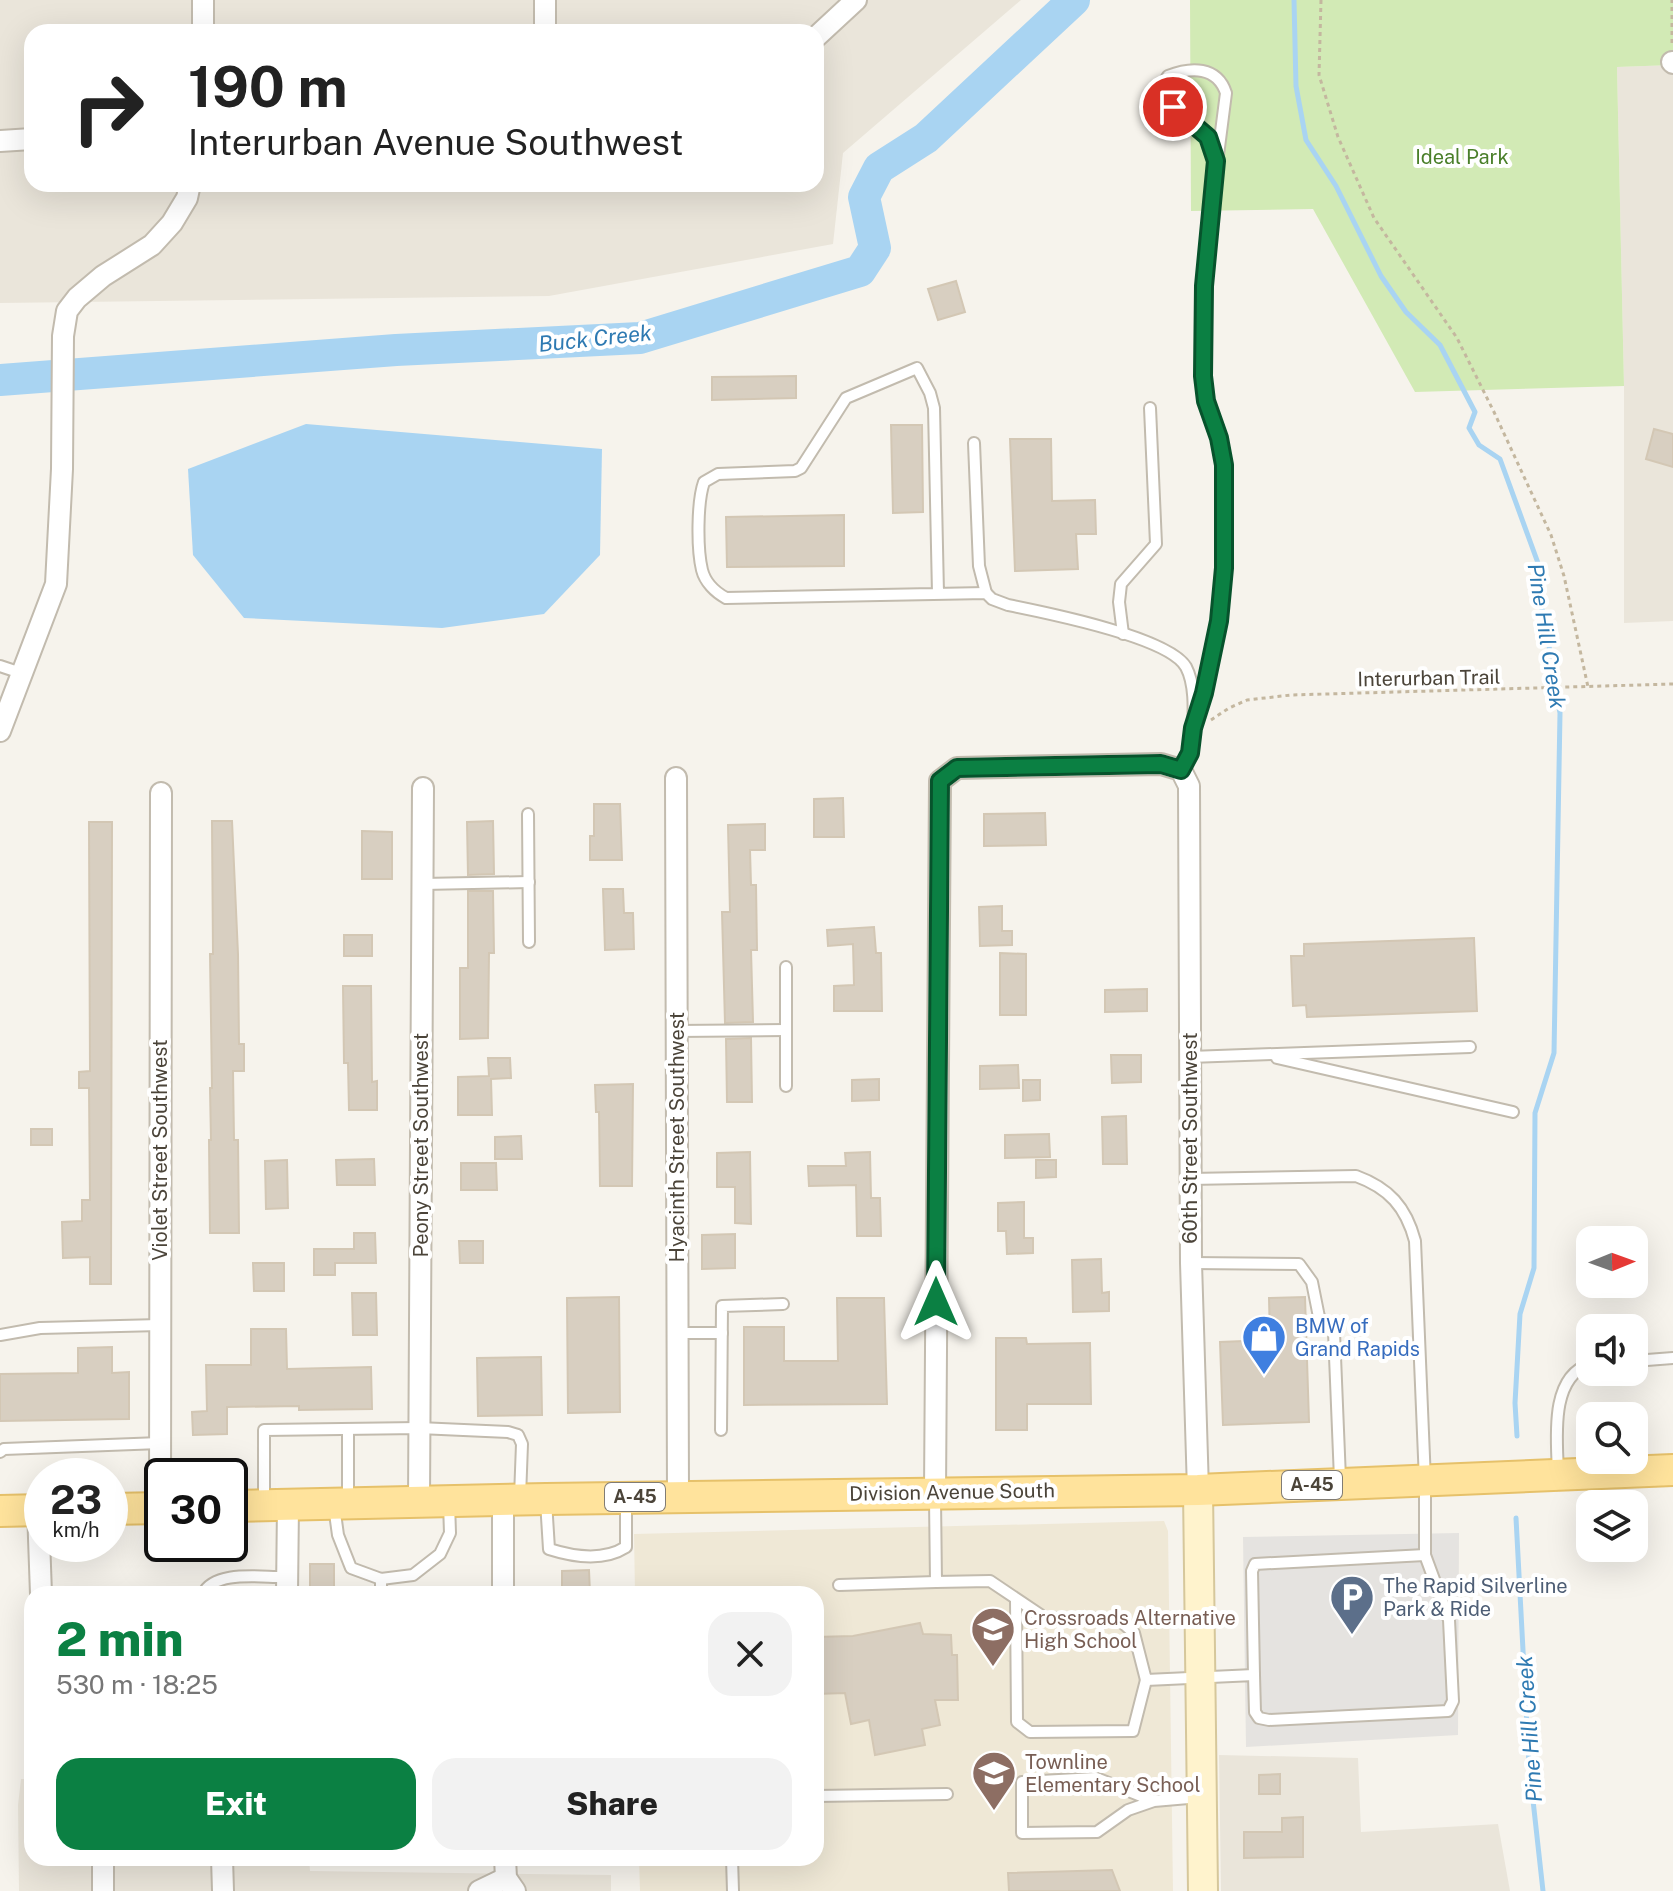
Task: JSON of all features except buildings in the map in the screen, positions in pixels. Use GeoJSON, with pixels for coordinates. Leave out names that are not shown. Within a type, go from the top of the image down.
{"type":"FeatureCollection","features":[{"type":"Feature","properties":{"kind":"main road","name":"Division Avenue South"},"geometry":{"type":"LineString","coordinates":[[248,1506],[1198,1490],[1673,1470]]}},
{"type":"Feature","properties":{"kind":"main road"},"geometry":{"type":"LineString","coordinates":[[1198,1490],[1203,1891]]}},
{"type":"Feature","properties":{"kind":"main road"},"geometry":{"type":"LineString","coordinates":[[0,1511],[24,1510]]}},
{"type":"Feature","properties":{"kind":"street"},"geometry":{"type":"LineString","coordinates":[[203,0],[203,24]]}},
{"type":"Feature","properties":{"kind":"street"},"geometry":{"type":"LineString","coordinates":[[545,0],[545,24]]}},
{"type":"Feature","properties":{"kind":"street"},"geometry":{"type":"LineString","coordinates":[[824,30],[856,0]]}},
{"type":"Feature","properties":{"kind":"street"},"geometry":{"type":"LineString","coordinates":[[0,141],[24,140]]}},
{"type":"Feature","properties":{"kind":"street"},"geometry":{"type":"LineString","coordinates":[[0,731],[56,584],[63,336],[67,311],[103,276],[152,245],[172,223],[188,192]]}},
{"type":"Feature","properties":{"kind":"street"},"geometry":{"type":"LineString","coordinates":[[935,1492],[940,781],[957,768],[1161,764],[1185,778]]}},
{"type":"Feature","properties":{"kind":"street","name":"Hyacinth Street Southwest"},"geometry":{"type":"LineString","coordinates":[[676,778],[678,1497]]}},
{"type":"Feature","properties":{"kind":"street","name":"60th Street Southwest"},"geometry":{"type":"LineString","coordinates":[[1185,778],[1191,1263],[1198,1490]]}},
{"type":"Feature","properties":{"kind":"street","name":"Peony Street Southwest"},"geometry":{"type":"LineString","coordinates":[[423,788],[419,1428],[434,1501]]}},
{"type":"Feature","properties":{"kind":"street","name":"Violet Street Southwest"},"geometry":{"type":"LineString","coordinates":[[160,1458],[161,793]]}},
{"type":"Feature","properties":{"kind":"street"},"geometry":{"type":"LineString","coordinates":[[505,1586],[523,1499]]}},
{"type":"Feature","properties":{"kind":"street"},"geometry":{"type":"LineString","coordinates":[[276,1505],[287,1586]]}},
{"type":"Feature","properties":{"kind":"street"},"geometry":{"type":"LineString","coordinates":[[41,1562],[41,1586]]}},
{"type":"Feature","properties":{"kind":"street"},"geometry":{"type":"LineString","coordinates":[[103,1866],[103,1891]]}},
{"type":"Feature","properties":{"kind":"street"},"geometry":{"type":"LineString","coordinates":[[222,1866],[223,1891]]}},
{"type":"Feature","properties":{"kind":"street"},"geometry":{"type":"LineString","coordinates":[[479,1891],[509,1876]]}},
{"type":"Feature","properties":{"kind":"lane"},"geometry":{"type":"LineString","coordinates":[[1185,778],[1193,728],[1215,649],[1224,568],[1224,465],[1219,438],[1206,401],[1203,376],[1204,286],[1216,161],[1225,111],[1223,85],[1218,77],[1203,70],[1168,76],[1163,90],[1166,101],[1208,137],[1216,161]]}},
{"type":"Feature","properties":{"kind":"lane"},"geometry":{"type":"LineString","coordinates":[[938,593],[934,408],[917,368],[846,398],[801,468],[795,471],[718,474],[704,482],[700,499],[702,571],[712,588],[726,598],[986,593]]}},
{"type":"Feature","properties":{"kind":"lane"},"geometry":{"type":"LineString","coordinates":[[1123,634],[1119,602],[1121,584],[1156,544],[1150,408]]}},
{"type":"Feature","properties":{"kind":"lane"},"geometry":{"type":"LineString","coordinates":[[974,443],[979,566],[986,593],[1008,605],[1123,634],[1180,660],[1189,676],[1193,728]]}},
{"type":"Feature","properties":{"kind":"lane"},"geometry":{"type":"LineString","coordinates":[[0,666],[21,673]]}},
{"type":"Feature","properties":{"kind":"lane"},"geometry":{"type":"LineString","coordinates":[[528,814],[529,942]]}},
{"type":"Feature","properties":{"kind":"lane"},"geometry":{"type":"LineString","coordinates":[[423,884],[529,882]]}},
{"type":"Feature","properties":{"kind":"lane"},"geometry":{"type":"LineString","coordinates":[[786,967],[786,1086]]}},
{"type":"Feature","properties":{"kind":"lane"},"geometry":{"type":"LineString","coordinates":[[676,1031],[786,1030]]}},
{"type":"Feature","properties":{"kind":"lane"},"geometry":{"type":"LineString","coordinates":[[1190,1057],[1470,1047]]}},
{"type":"Feature","properties":{"kind":"lane"},"geometry":{"type":"LineString","coordinates":[[1263,1055],[1513,1112]]}},
{"type":"Feature","properties":{"kind":"lane"},"geometry":{"type":"LineString","coordinates":[[1190,1179],[1356,1176],[1373,1182],[1402,1207],[1415,1241],[1425,1555],[1449,1620],[1453,1701],[1448,1711],[1259,1718],[1255,1712],[1254,1675],[1252,1571],[1255,1564],[1425,1555]]}},
{"type":"Feature","properties":{"kind":"lane"},"geometry":{"type":"LineString","coordinates":[[1191,1263],[1299,1264],[1312,1282],[1319,1317],[1334,1332],[1340,1484]]}},
{"type":"Feature","properties":{"kind":"lane"},"geometry":{"type":"LineString","coordinates":[[721,1430],[722,1306],[783,1304]]}},
{"type":"Feature","properties":{"kind":"lane"},"geometry":{"type":"LineString","coordinates":[[0,1335],[40,1328],[160,1325]]}},
{"type":"Feature","properties":{"kind":"lane"},"geometry":{"type":"LineString","coordinates":[[677,1333],[722,1333]]}},
{"type":"Feature","properties":{"kind":"lane"},"geometry":{"type":"LineString","coordinates":[[1648,1360],[1673,1358]]}},
{"type":"Feature","properties":{"kind":"lane"},"geometry":{"type":"LineString","coordinates":[[1558,1475],[1557,1440],[1564,1390],[1576,1371]]}},
{"type":"Feature","properties":{"kind":"lane"},"geometry":{"type":"LineString","coordinates":[[276,1505],[264,1430],[419,1428],[518,1435],[522,1444],[523,1499],[549,1549],[568,1556],[613,1556],[626,1547],[626,1497]]}},
{"type":"Feature","properties":{"kind":"lane"},"geometry":{"type":"LineString","coordinates":[[348,1430],[338,1535],[351,1568],[381,1579],[413,1575],[440,1554],[450,1533],[434,1501]]}},
{"type":"Feature","properties":{"kind":"lane"},"geometry":{"type":"LineString","coordinates":[[0,1452],[4,1449],[160,1443]]}},
{"type":"Feature","properties":{"kind":"lane"},"geometry":{"type":"LineString","coordinates":[[935,1492],[936,1582]]}},
{"type":"Feature","properties":{"kind":"lane"},"geometry":{"type":"LineString","coordinates":[[209,1586],[220,1579],[287,1586]]}},
{"type":"Feature","properties":{"kind":"lane"},"geometry":{"type":"LineString","coordinates":[[381,1579],[381,1586]]}},
{"type":"Feature","properties":{"kind":"lane"},"geometry":{"type":"LineString","coordinates":[[839,1585],[990,1581],[1045,1618],[1118,1619],[1134,1633],[1146,1680],[1133,1731],[1030,1732],[1017,1722],[1016,1600]]}},
{"type":"Feature","properties":{"kind":"lane"},"geometry":{"type":"LineString","coordinates":[[1146,1680],[1254,1675]]}},
{"type":"Feature","properties":{"kind":"lane"},"geometry":{"type":"LineString","coordinates":[[1154,1801],[1096,1778],[1022,1782],[1022,1833],[1097,1832],[1128,1810],[1154,1801],[1202,1797]]}},
{"type":"Feature","properties":{"kind":"lane"},"geometry":{"type":"LineString","coordinates":[[824,1796],[947,1794]]}},
{"type":"Feature","properties":{"kind":"lane"},"geometry":{"type":"LineString","coordinates":[[732,1866],[733,1891]]}},
{"type":"Feature","properties":{"kind":"path"},"geometry":{"type":"LineString","coordinates":[[1321,0],[1319,75],[1338,137],[1374,218],[1457,338],[1551,535],[1564,576],[1588,687]]}},
{"type":"Feature","properties":{"kind":"path"},"geometry":{"type":"LineString","coordinates":[[1672,0],[1672,63]]}},
{"type":"Feature","properties":{"kind":"path","name":"Interurban Trail"},"geometry":{"type":"LineString","coordinates":[[1193,728],[1247,700],[1291,695],[1673,684]]}},
{"type":"Feature","properties":{"kind":"shaded area"},"geometry":{"type":"Polygon","coordinates":[[[0,0],[1021,0],[843,153],[833,244],[549,296],[0,303],[0,0]]]}},
{"type":"Feature","properties":{"kind":"shaded area"},"geometry":{"type":"Polygon","coordinates":[[[1673,65],[1673,621],[1624,623],[1624,386],[1617,67],[1673,65]]]}},
{"type":"Feature","properties":{"kind":"shaded area","name":"Crossroads Alternative High School"},"geometry":{"type":"Polygon","coordinates":[[[1164,1521],[1168,1531],[1173,1891],[640,1891],[639,1866],[824,1866],[824,1586],[635,1586],[634,1534],[1164,1521]]]}},
{"type":"Feature","properties":{"kind":"shaded area","name":"The Rapid Silverline Park & Ride"},"geometry":{"type":"Polygon","coordinates":[[[1459,1533],[1458,1735],[1246,1747],[1243,1537],[1459,1533]]]}},
{"type":"Feature","properties":{"kind":"shaded area"},"geometry":{"type":"Polygon","coordinates":[[[1219,1755],[1358,1758],[1361,1832],[1498,1824],[1510,1891],[1221,1891],[1219,1755]]]}},
{"type":"Feature","properties":{"kind":"shaded area"},"geometry":{"type":"Polygon","coordinates":[[[21,1779],[24,1779],[24,1866],[310,1866],[310,1871],[611,1875],[611,1891],[19,1891],[18,1805],[21,1779]]]}},
{"type":"Feature","properties":{"kind":"green space","name":"Ideal Park"},"geometry":{"type":"Polygon","coordinates":[[[1190,0],[1673,0],[1673,65],[1617,67],[1624,386],[1415,392],[1313,209],[1191,211],[1190,0]]]}},
{"type":"Feature","properties":{"kind":"water"},"geometry":{"type":"Polygon","coordinates":[[[306,424],[602,449],[600,555],[544,614],[442,628],[244,618],[193,555],[188,469],[306,424]]]}},
{"type":"Feature","properties":{"kind":"waterway","name":"Buck Creek"},"geometry":{"type":"LineString","coordinates":[[0,380],[396,350],[640,338],[860,271],[875,248],[864,197],[879,168],[926,138],[1074,0]]}},
{"type":"Feature","properties":{"kind":"waterway","name":"Pine Hill Creek"},"geometry":{"type":"LineString","coordinates":[[1294,0],[1296,86],[1306,140],[1336,186],[1381,276],[1406,312],[1440,345],[1475,412],[1469,428],[1479,445],[1500,459],[1542,574],[1539,603],[1550,626],[1549,655],[1560,713],[1554,1053],[1535,1113],[1534,1268],[1520,1314],[1515,1403],[1517,1436]]}},
{"type":"Feature","properties":{"kind":"waterway","name":"Pine Hill Creek"},"geometry":{"type":"LineString","coordinates":[[1516,1518],[1529,1764],[1543,1891]]}},
{"type":"Feature","properties":{"kind":"place","name":"BMW of Grand Rapids"},"geometry":{"type":"Point","coordinates":[1264,1376]}},
{"type":"Feature","properties":{"kind":"place","name":"The Rapid Silverline Park & Ride"},"geometry":{"type":"Point","coordinates":[1352,1636]}},
{"type":"Feature","properties":{"kind":"place","name":"Crossroads Alternative High School"},"geometry":{"type":"Point","coordinates":[993,1668]}},
{"type":"Feature","properties":{"kind":"place","name":"Townline Elementary School"},"geometry":{"type":"Point","coordinates":[994,1812]}},
{"type":"Feature","properties":{"kind":"route"},"geometry":{"type":"LineString","coordinates":[[936,1302],[940,781],[957,768],[1161,764],[1181,770],[1190,753],[1193,728],[1215,649],[1224,568],[1224,465],[1219,438],[1206,401],[1203,376],[1204,286],[1216,161],[1208,137],[1173,107]]}}]}
